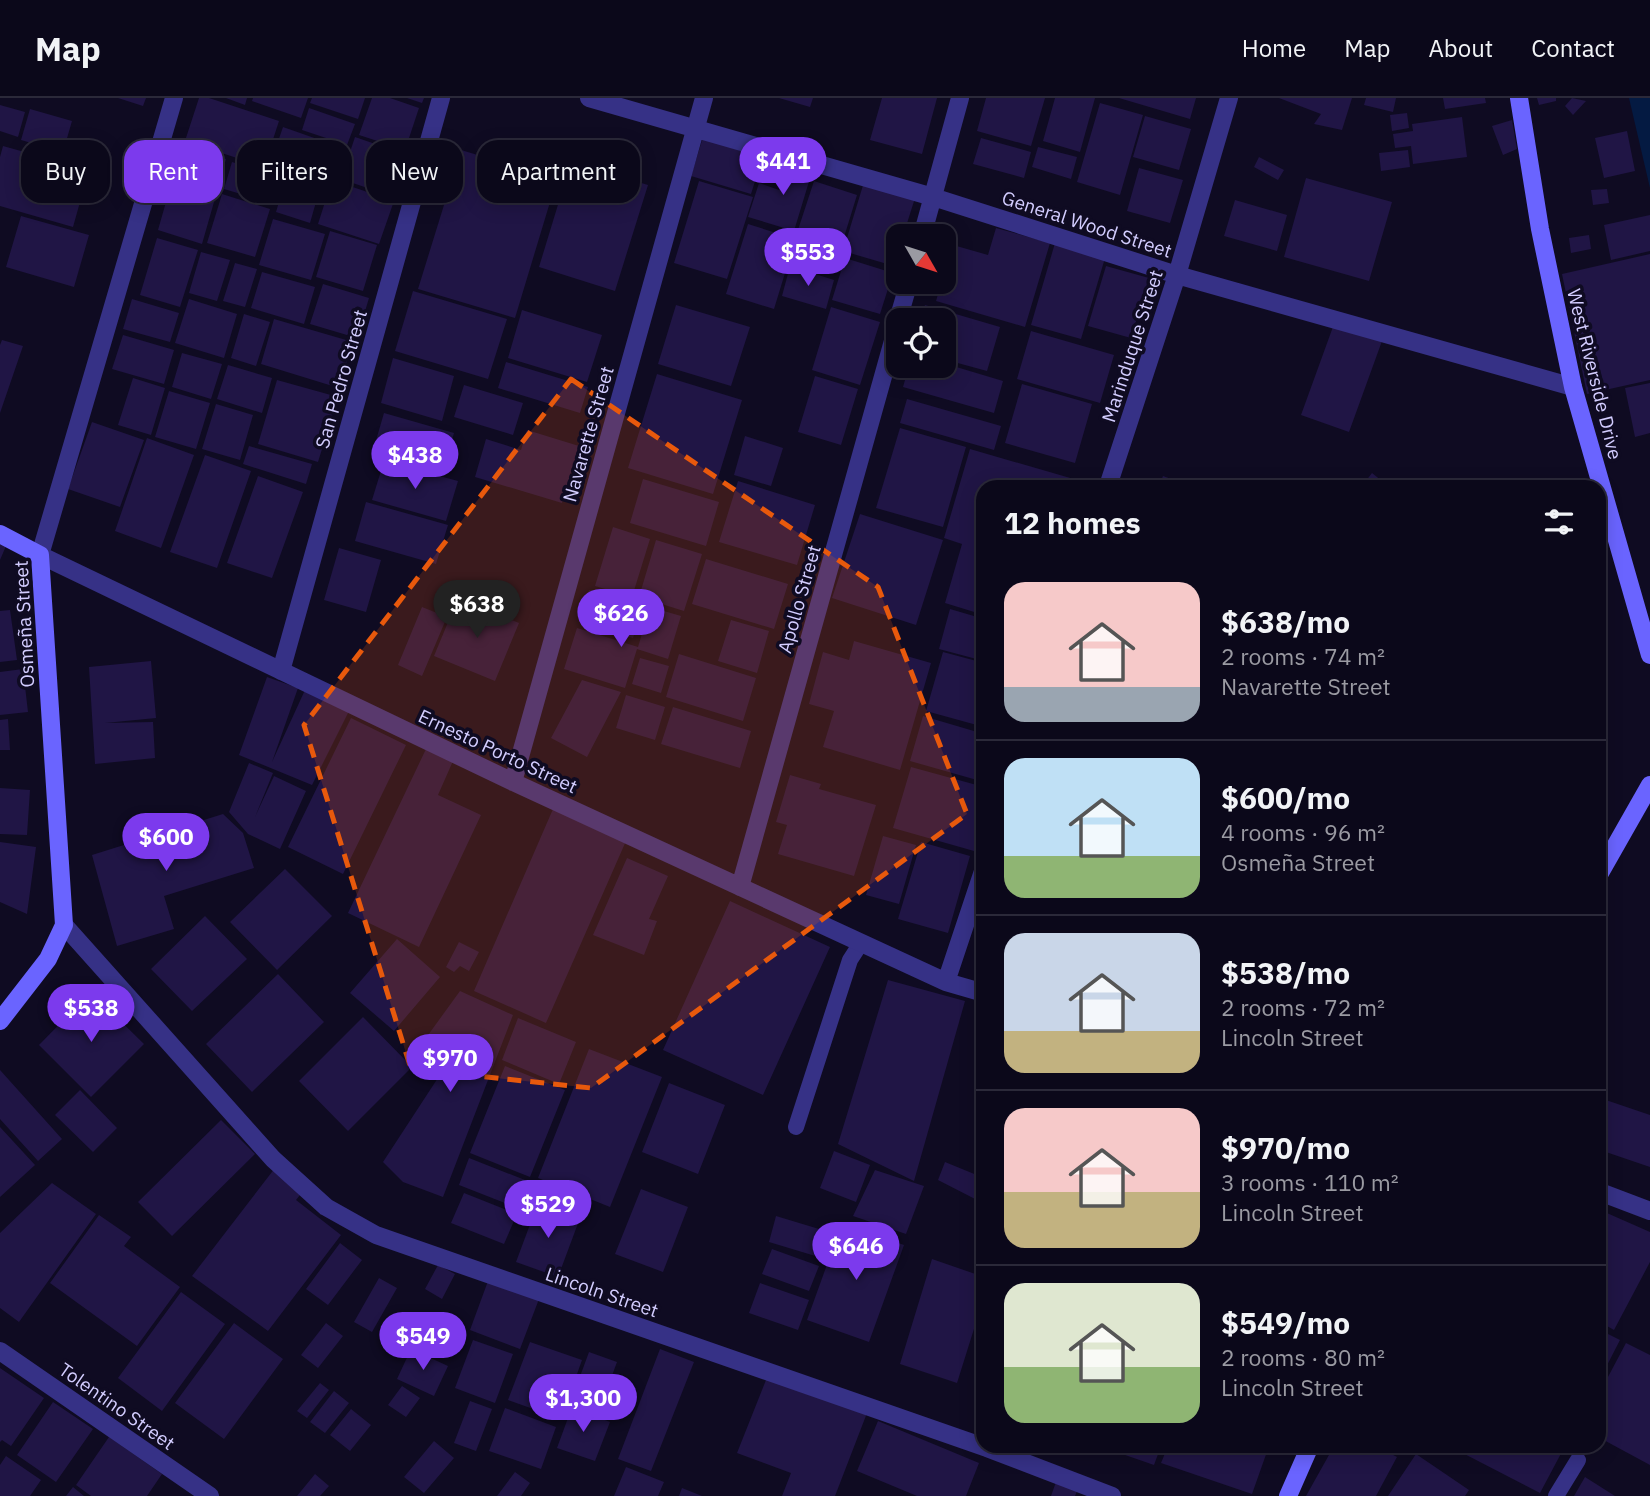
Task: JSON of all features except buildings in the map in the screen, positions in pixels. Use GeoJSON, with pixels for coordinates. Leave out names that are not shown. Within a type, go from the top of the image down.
{"type":"FeatureCollection","features":[{"type":"Feature","properties":{"kind":"street","name":"Osmeña Street"},"geometry":{"type":"LineString","coordinates":[[0,1021],[48,959],[64,925],[40,555],[173,98]]}},
{"type":"Feature","properties":{"kind":"street","name":"San Pedro Street"},"geometry":{"type":"LineString","coordinates":[[281,671],[441,98]]}},
{"type":"Feature","properties":{"kind":"street","name":"General Wood Street"},"geometry":{"type":"LineString","coordinates":[[589,98],[933,197],[1177,275],[1573,387]]}},
{"type":"Feature","properties":{"kind":"street","name":"Navarette Street"},"geometry":{"type":"LineString","coordinates":[[513,782],[704,98]]}},
{"type":"Feature","properties":{"kind":"street"},"geometry":{"type":"LineString","coordinates":[[925,224],[960,98]]}},
{"type":"Feature","properties":{"kind":"street","name":"Marinduque Street"},"geometry":{"type":"LineString","coordinates":[[1110,480],[1177,275],[1229,98]]}},
{"type":"Feature","properties":{"kind":"street","name":"West Riverside Drive"},"geometry":{"type":"LineString","coordinates":[[1519,98],[1540,229],[1573,387],[1600,480]]}},
{"type":"Feature","properties":{"kind":"street","name":"Apollo Street"},"geometry":{"type":"LineString","coordinates":[[740,887],[886,365]]}},
{"type":"Feature","properties":{"kind":"street","name":"West Riverside Drive"},"geometry":{"type":"LineString","coordinates":[[1606,502],[1650,655]]}},
{"type":"Feature","properties":{"kind":"street","name":"Ernesto Porto Street"},"geometry":{"type":"LineString","coordinates":[[0,534],[513,782],[946,982],[976,991]]}},
{"type":"Feature","properties":{"kind":"street"},"geometry":{"type":"LineString","coordinates":[[1606,862],[1650,785]]}},
{"type":"Feature","properties":{"kind":"street"},"geometry":{"type":"LineString","coordinates":[[946,982],[976,892]]}},
{"type":"Feature","properties":{"kind":"street","name":"Lincoln Street"},"geometry":{"type":"LineString","coordinates":[[64,925],[273,1159],[326,1207],[376,1236],[976,1445]]}},
{"type":"Feature","properties":{"kind":"street"},"geometry":{"type":"LineString","coordinates":[[1606,1194],[1650,1211]]}},
{"type":"Feature","properties":{"kind":"street","name":"Tolentino Street"},"geometry":{"type":"LineString","coordinates":[[0,1351],[210,1496]]}},
{"type":"Feature","properties":{"kind":"street","name":"Lincoln Street"},"geometry":{"type":"LineString","coordinates":[[999,1453],[1112,1496]]}},
{"type":"Feature","properties":{"kind":"street"},"geometry":{"type":"LineString","coordinates":[[1288,1496],[1307,1453]]}},
{"type":"Feature","properties":{"kind":"lane"},"geometry":{"type":"LineString","coordinates":[[796,1127],[850,960],[861,943]]}},
{"type":"Feature","properties":{"kind":"lane"},"geometry":{"type":"LineString","coordinates":[[1556,1496],[1578,1460]]}},
{"type":"Feature","properties":{"kind":"highlighted area"},"geometry":{"type":"Polygon","coordinates":[[[571,379],[878,587],[967,814],[591,1088],[411,1069],[304,725],[571,379]]]}},
{"type":"Feature","properties":{"kind":"water"},"geometry":{"type":"Polygon","coordinates":[[[1629,98],[1650,98],[1650,188],[1629,98]]]}}]}
